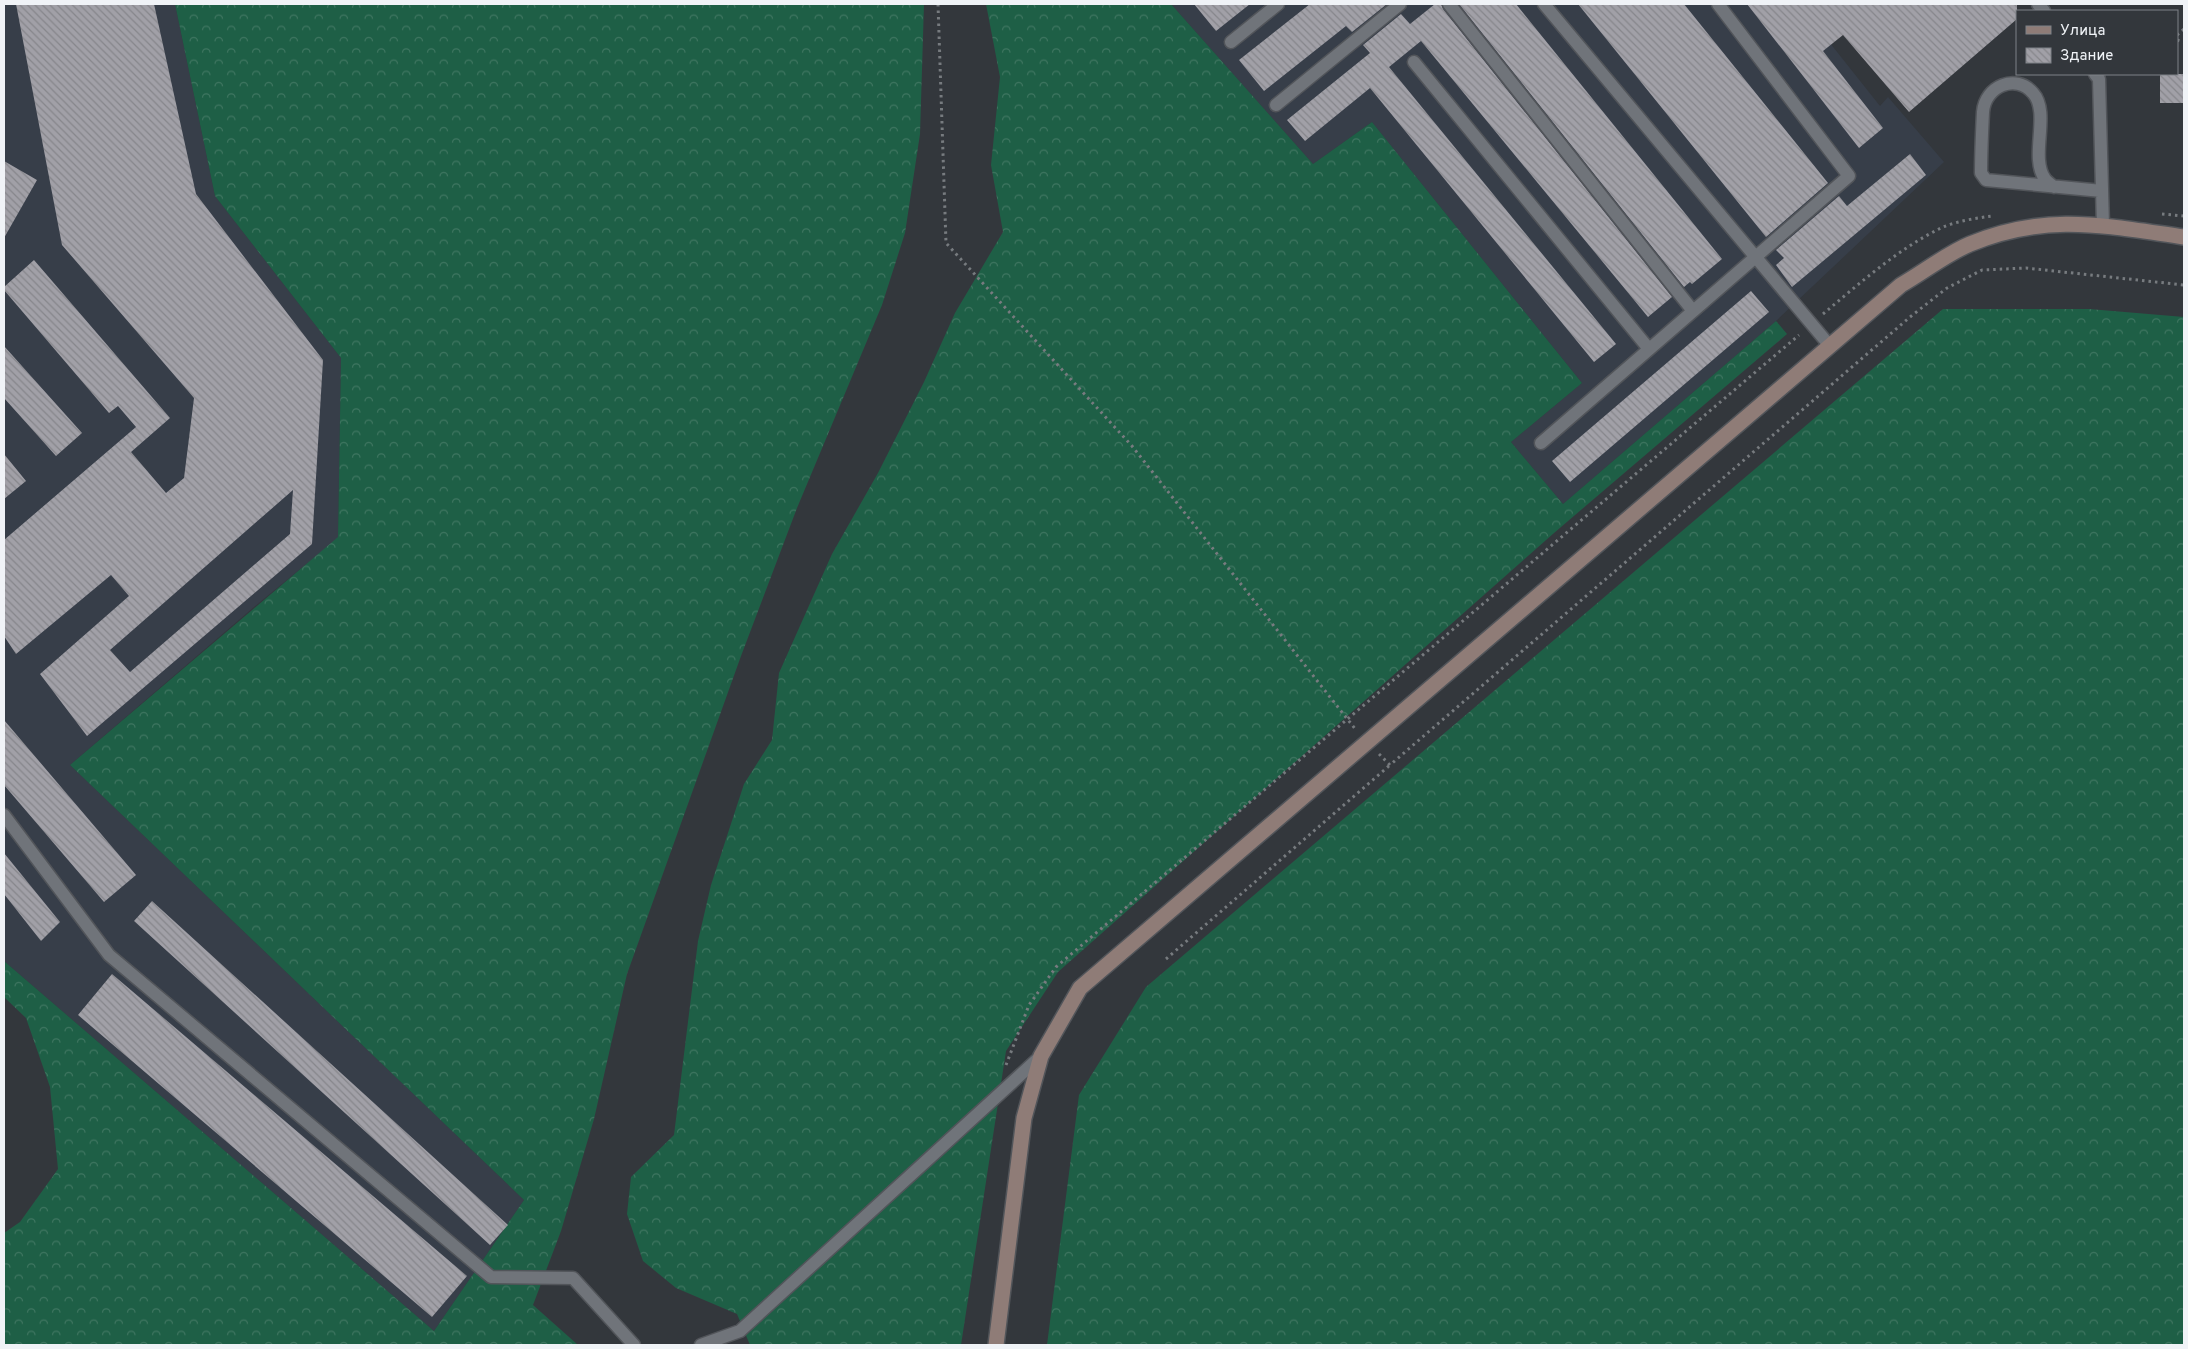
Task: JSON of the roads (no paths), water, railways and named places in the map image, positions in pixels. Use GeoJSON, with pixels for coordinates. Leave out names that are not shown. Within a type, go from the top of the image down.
{"type":"FeatureCollection","features":[{"type":"Feature","properties":{"kind":"main road"},"geometry":{"type":"LineString","coordinates":[[996,1345],[1024,1118],[1042,1056],[1080,988],[1901,285],[1969,245],[2003,233],[2038,224],[2071,223],[2184,237]]}},
{"type":"Feature","properties":{"kind":"lane"},"geometry":{"type":"LineString","coordinates":[[1231,42],[1278,4]]}},
{"type":"Feature","properties":{"kind":"lane"},"geometry":{"type":"LineString","coordinates":[[1276,105],[1400,4]]}},
{"type":"Feature","properties":{"kind":"lane"},"geometry":{"type":"LineString","coordinates":[[1449,4],[1693,311]]}},
{"type":"Feature","properties":{"kind":"lane"},"geometry":{"type":"LineString","coordinates":[[1544,4],[1830,346]]}},
{"type":"Feature","properties":{"kind":"lane"},"geometry":{"type":"LineString","coordinates":[[1541,443],[1849,176],[1718,4]]}},
{"type":"Feature","properties":{"kind":"lane"},"geometry":{"type":"LineString","coordinates":[[1414,62],[1649,350]]}},
{"type":"Feature","properties":{"kind":"lane"},"geometry":{"type":"LineString","coordinates":[[2096,75],[2099,79],[2103,226]]}},
{"type":"Feature","properties":{"kind":"lane"},"geometry":{"type":"LineString","coordinates":[[2054,187],[2045,179],[2040,164],[2039,103],[2034,94],[2024,85],[2012,82],[2000,85],[1988,96],[1983,108],[1981,173],[1986,180],[2054,187],[2102,191]]}},
{"type":"Feature","properties":{"kind":"lane"},"geometry":{"type":"LineString","coordinates":[[4,816],[108,956],[491,1278],[574,1278],[634,1345]]}},
{"type":"Feature","properties":{"kind":"lane"},"geometry":{"type":"LineString","coordinates":[[701,1345],[740,1331],[1042,1056]]}}]}
